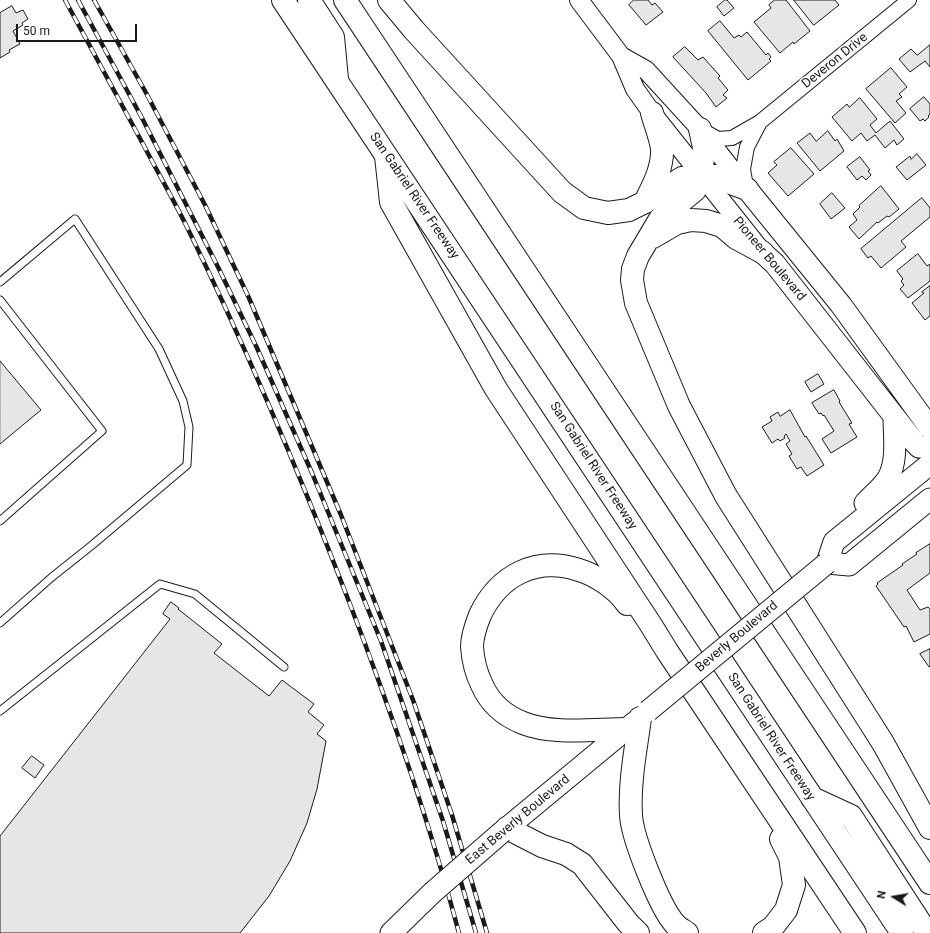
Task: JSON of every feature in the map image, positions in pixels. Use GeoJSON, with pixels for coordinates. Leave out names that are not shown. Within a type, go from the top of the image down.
{"type":"FeatureCollection","features":[{"type":"Feature","properties":{"kind":"highway","name":"San Gabriel River Freeway"},"geometry":{"type":"LineString","coordinates":[[283,0],[386,153],[902,933]]}},
{"type":"Feature","properties":{"kind":"highway"},"geometry":{"type":"LineString","coordinates":[[308,0],[333,37],[338,82]]}},
{"type":"Feature","properties":{"kind":"highway"},"geometry":{"type":"LineString","coordinates":[[323,0],[332,15],[360,23]]}},
{"type":"Feature","properties":{"kind":"highway"},"geometry":{"type":"LineString","coordinates":[[345,0],[930,883]]}},
{"type":"Feature","properties":{"kind":"highway"},"geometry":{"type":"LineString","coordinates":[[389,0],[414,30],[562,192],[584,208],[608,213],[629,210],[645,202],[682,178],[720,176],[733,184],[747,189]]}},
{"type":"Feature","properties":{"kind":"highway"},"geometry":{"type":"LineString","coordinates":[[645,202],[656,180],[662,149],[652,113]]}},
{"type":"Feature","properties":{"kind":"highway"},"geometry":{"type":"LineString","coordinates":[[700,130],[704,148],[701,176],[695,190],[660,219],[645,242],[633,269],[632,280],[636,303],[679,406],[726,496],[883,743],[930,828]]}},
{"type":"Feature","properties":{"kind":"highway"},"geometry":{"type":"LineString","coordinates":[[386,153],[391,202],[496,389],[651,625],[666,651],[855,933]]}},
{"type":"Feature","properties":{"kind":"highway"},"geometry":{"type":"LineString","coordinates":[[645,242],[677,223],[691,220],[722,226],[736,238],[762,252]]}},
{"type":"Feature","properties":{"kind":"highway"},"geometry":{"type":"LineString","coordinates":[[666,651],[645,630],[624,600],[608,585],[588,572],[567,566],[541,565],[514,575],[497,589],[484,606],[476,624],[472,646],[476,673],[487,696],[505,714],[523,724],[543,729],[564,730],[639,719],[630,797],[631,817],[637,841],[657,896],[675,924],[687,933]]}},
{"type":"Feature","properties":{"kind":"highway"},"geometry":{"type":"LineString","coordinates":[[743,765],[790,857],[794,885],[786,910],[773,927],[764,933]]}},
{"type":"Feature","properties":{"kind":"highway"},"geometry":{"type":"LineString","coordinates":[[861,780],[858,809],[930,917]]}},
{"type":"Feature","properties":{"kind":"highway"},"geometry":{"type":"LineString","coordinates":[[812,798],[851,816],[927,933]]}},
{"type":"Feature","properties":{"kind":"highway"},"geometry":{"type":"LineString","coordinates":[[504,830],[542,846],[566,854],[582,864],[628,923],[638,933]]}},
{"type":"Feature","properties":{"kind":"main road","name":"Pioneer Boulevard"},"geometry":{"type":"LineString","coordinates":[[747,189],[841,305],[930,428]]}},
{"type":"Feature","properties":{"kind":"main road","name":"Pioneer Boulevard"},"geometry":{"type":"LineString","coordinates":[[762,252],[776,264],[894,417],[919,447],[930,448]]}},
{"type":"Feature","properties":{"kind":"main road"},"geometry":{"type":"LineString","coordinates":[[849,529],[864,504],[888,479],[892,469],[894,456],[894,417]]}},
{"type":"Feature","properties":{"kind":"main road"},"geometry":{"type":"LineString","coordinates":[[930,464],[834,542],[827,563],[849,565],[930,499]]}},
{"type":"Feature","properties":{"kind":"main road","name":"Beverly Boulevard"},"geometry":{"type":"LineString","coordinates":[[639,719],[827,563]]}},
{"type":"Feature","properties":{"kind":"main road","name":"East Beverly Boulevard"},"geometry":{"type":"LineString","coordinates":[[391,933],[432,893],[504,830],[639,719]]}},
{"type":"Feature","properties":{"kind":"street","name":"Pioneer Boulevard"},"geometry":{"type":"LineString","coordinates":[[579,0],[621,56],[635,88],[652,113],[762,252]]}},
{"type":"Feature","properties":{"kind":"street","name":"Deveron Drive"},"geometry":{"type":"LineString","coordinates":[[700,130],[718,139],[732,138],[760,122],[909,0]]}},
{"type":"Feature","properties":{"kind":"street","name":"Pioneer Boulevard"},"geometry":{"type":"LineString","coordinates":[[621,56],[646,70],[700,130],[747,189]]}},
{"type":"Feature","properties":{"kind":"street","name":"Deveron Drive"},"geometry":{"type":"LineString","coordinates":[[747,189],[743,169],[747,147],[760,122]]}},
{"type":"Feature","properties":{"kind":"lane"},"geometry":{"type":"LineString","coordinates":[[0,282],[75,219],[159,349],[183,401],[189,427],[188,465],[52,577],[0,623]]}},
{"type":"Feature","properties":{"kind":"lane"},"geometry":{"type":"LineString","coordinates":[[0,300],[102,431],[0,521]]}},
{"type":"Feature","properties":{"kind":"lane"},"geometry":{"type":"LineString","coordinates":[[0,711],[160,584],[195,594],[284,667]]}},
{"type":"Feature","properties":{"kind":"building"},"geometry":{"type":"Polygon","coordinates":[[[634,0],[648,0],[652,5],[655,3],[663,12],[646,25],[629,5],[634,0]]]}},
{"type":"Feature","properties":{"kind":"building"},"geometry":{"type":"Polygon","coordinates":[[[727,0],[734,8],[724,16],[717,7],[727,0]]]}},
{"type":"Feature","properties":{"kind":"building"},"geometry":{"type":"Polygon","coordinates":[[[775,0],[786,0],[810,31],[780,53],[754,22],[771,8],[769,5],[775,0]]]}},
{"type":"Feature","properties":{"kind":"building"},"geometry":{"type":"Polygon","coordinates":[[[794,0],[835,0],[839,5],[814,25],[794,0]]]}},
{"type":"Feature","properties":{"kind":"building"},"geometry":{"type":"Polygon","coordinates":[[[12,6],[16,13],[23,10],[28,19],[22,23],[23,25],[13,31],[20,44],[9,50],[10,52],[0,58],[0,13],[12,6]]]}},
{"type":"Feature","properties":{"kind":"building"},"geometry":{"type":"Polygon","coordinates":[[[720,21],[734,38],[739,35],[741,37],[747,32],[766,55],[768,53],[771,57],[769,59],[771,61],[748,80],[708,31],[720,21]]]}},
{"type":"Feature","properties":{"kind":"building"},"geometry":{"type":"Polygon","coordinates":[[[930,45],[930,67],[925,61],[910,72],[899,59],[911,49],[917,55],[930,45]]]}},
{"type":"Feature","properties":{"kind":"building"},"geometry":{"type":"Polygon","coordinates":[[[685,47],[698,60],[703,57],[720,76],[718,78],[728,90],[723,95],[727,98],[716,107],[706,93],[673,57],[685,47]]]}},
{"type":"Feature","properties":{"kind":"building"},"geometry":{"type":"Polygon","coordinates":[[[891,68],[907,87],[899,94],[902,97],[896,101],[906,113],[895,123],[866,89],[891,68]]]}},
{"type":"Feature","properties":{"kind":"building"},"geometry":{"type":"Polygon","coordinates":[[[924,97],[930,104],[930,114],[925,121],[923,119],[920,121],[910,109],[924,97]]]}},
{"type":"Feature","properties":{"kind":"building"},"geometry":{"type":"Polygon","coordinates":[[[860,98],[877,119],[870,125],[876,133],[890,121],[904,139],[897,145],[894,140],[885,148],[875,135],[867,141],[861,133],[852,141],[832,117],[847,104],[849,107],[860,98]]]}},
{"type":"Feature","properties":{"kind":"building"},"geometry":{"type":"Polygon","coordinates":[[[828,131],[835,141],[837,139],[844,151],[820,171],[797,143],[810,133],[816,141],[828,131]]]}},
{"type":"Feature","properties":{"kind":"building"},"geometry":{"type":"Polygon","coordinates":[[[791,148],[814,174],[788,196],[768,173],[777,165],[774,162],[791,148]]]}},
{"type":"Feature","properties":{"kind":"building"},"geometry":{"type":"Polygon","coordinates":[[[917,154],[926,165],[907,180],[896,167],[910,156],[911,159],[917,154]]]}},
{"type":"Feature","properties":{"kind":"building"},"geometry":{"type":"Polygon","coordinates":[[[860,157],[870,170],[868,171],[871,175],[866,180],[862,176],[857,180],[847,167],[860,157]]]}},
{"type":"Feature","properties":{"kind":"building"},"geometry":{"type":"Polygon","coordinates":[[[881,186],[899,209],[889,217],[887,216],[878,223],[877,222],[859,239],[849,227],[857,220],[853,214],[860,207],[859,206],[881,186]]]}},
{"type":"Feature","properties":{"kind":"building"},"geometry":{"type":"Polygon","coordinates":[[[832,193],[845,208],[831,219],[820,204],[832,193]]]}},
{"type":"Feature","properties":{"kind":"building"},"geometry":{"type":"Polygon","coordinates":[[[922,198],[930,208],[930,217],[901,241],[906,247],[881,268],[871,256],[868,258],[861,249],[922,198]]]}},
{"type":"Feature","properties":{"kind":"building"},"geometry":{"type":"Polygon","coordinates":[[[918,254],[927,266],[930,264],[930,281],[908,298],[900,289],[904,285],[901,281],[903,279],[897,271],[918,254]]]}},
{"type":"Feature","properties":{"kind":"building"},"geometry":{"type":"Polygon","coordinates":[[[930,286],[930,316],[925,320],[912,303],[930,286]]]}},
{"type":"Feature","properties":{"kind":"building"},"geometry":{"type":"Polygon","coordinates":[[[0,361],[41,410],[0,444],[0,361]]]}},
{"type":"Feature","properties":{"kind":"building"},"geometry":{"type":"Polygon","coordinates":[[[818,374],[824,384],[811,392],[805,382],[818,374]]]}},
{"type":"Feature","properties":{"kind":"building"},"geometry":{"type":"Polygon","coordinates":[[[834,390],[840,401],[839,402],[852,423],[849,424],[857,437],[831,453],[822,439],[834,431],[824,415],[823,416],[821,413],[819,414],[812,403],[834,390]]]}},
{"type":"Feature","properties":{"kind":"building"},"geometry":{"type":"Polygon","coordinates":[[[790,410],[805,437],[806,436],[824,465],[807,476],[801,467],[797,469],[789,456],[792,454],[786,444],[790,441],[786,434],[784,436],[785,438],[780,441],[778,439],[772,443],[762,427],[772,421],[770,417],[778,412],[780,416],[790,410]]]}},
{"type":"Feature","properties":{"kind":"building"},"geometry":{"type":"Polygon","coordinates":[[[930,544],[930,573],[907,590],[920,610],[928,607],[930,609],[930,634],[914,642],[906,626],[904,627],[876,586],[878,584],[877,583],[930,544]]]}},
{"type":"Feature","properties":{"kind":"building"},"geometry":{"type":"Polygon","coordinates":[[[171,602],[222,644],[214,653],[269,696],[282,680],[314,704],[308,712],[324,725],[317,734],[326,741],[317,789],[307,823],[290,861],[269,896],[240,933],[0,933],[0,836],[170,619],[163,614],[171,602]]]}},
{"type":"Feature","properties":{"kind":"building"},"geometry":{"type":"Polygon","coordinates":[[[930,649],[930,666],[929,667],[920,654],[930,649]]]}},
{"type":"Feature","properties":{"kind":"building"},"geometry":{"type":"Polygon","coordinates":[[[32,756],[44,765],[35,778],[22,768],[32,756]]]}},
{"type":"Feature","properties":{"kind":"railway"},"geometry":{"type":"LineString","coordinates":[[65,0],[186,225],[251,363],[291,457],[348,599],[394,723],[422,806],[459,933]]}},
{"type":"Feature","properties":{"kind":"railway"},"geometry":{"type":"LineString","coordinates":[[78,0],[142,118],[218,267],[257,348],[312,473],[381,641],[443,821],[476,933]]}},
{"type":"Feature","properties":{"kind":"railway"},"geometry":{"type":"LineString","coordinates":[[94,0],[145,91],[205,205],[249,298],[341,515],[413,700],[452,815],[487,933]]}}]}
